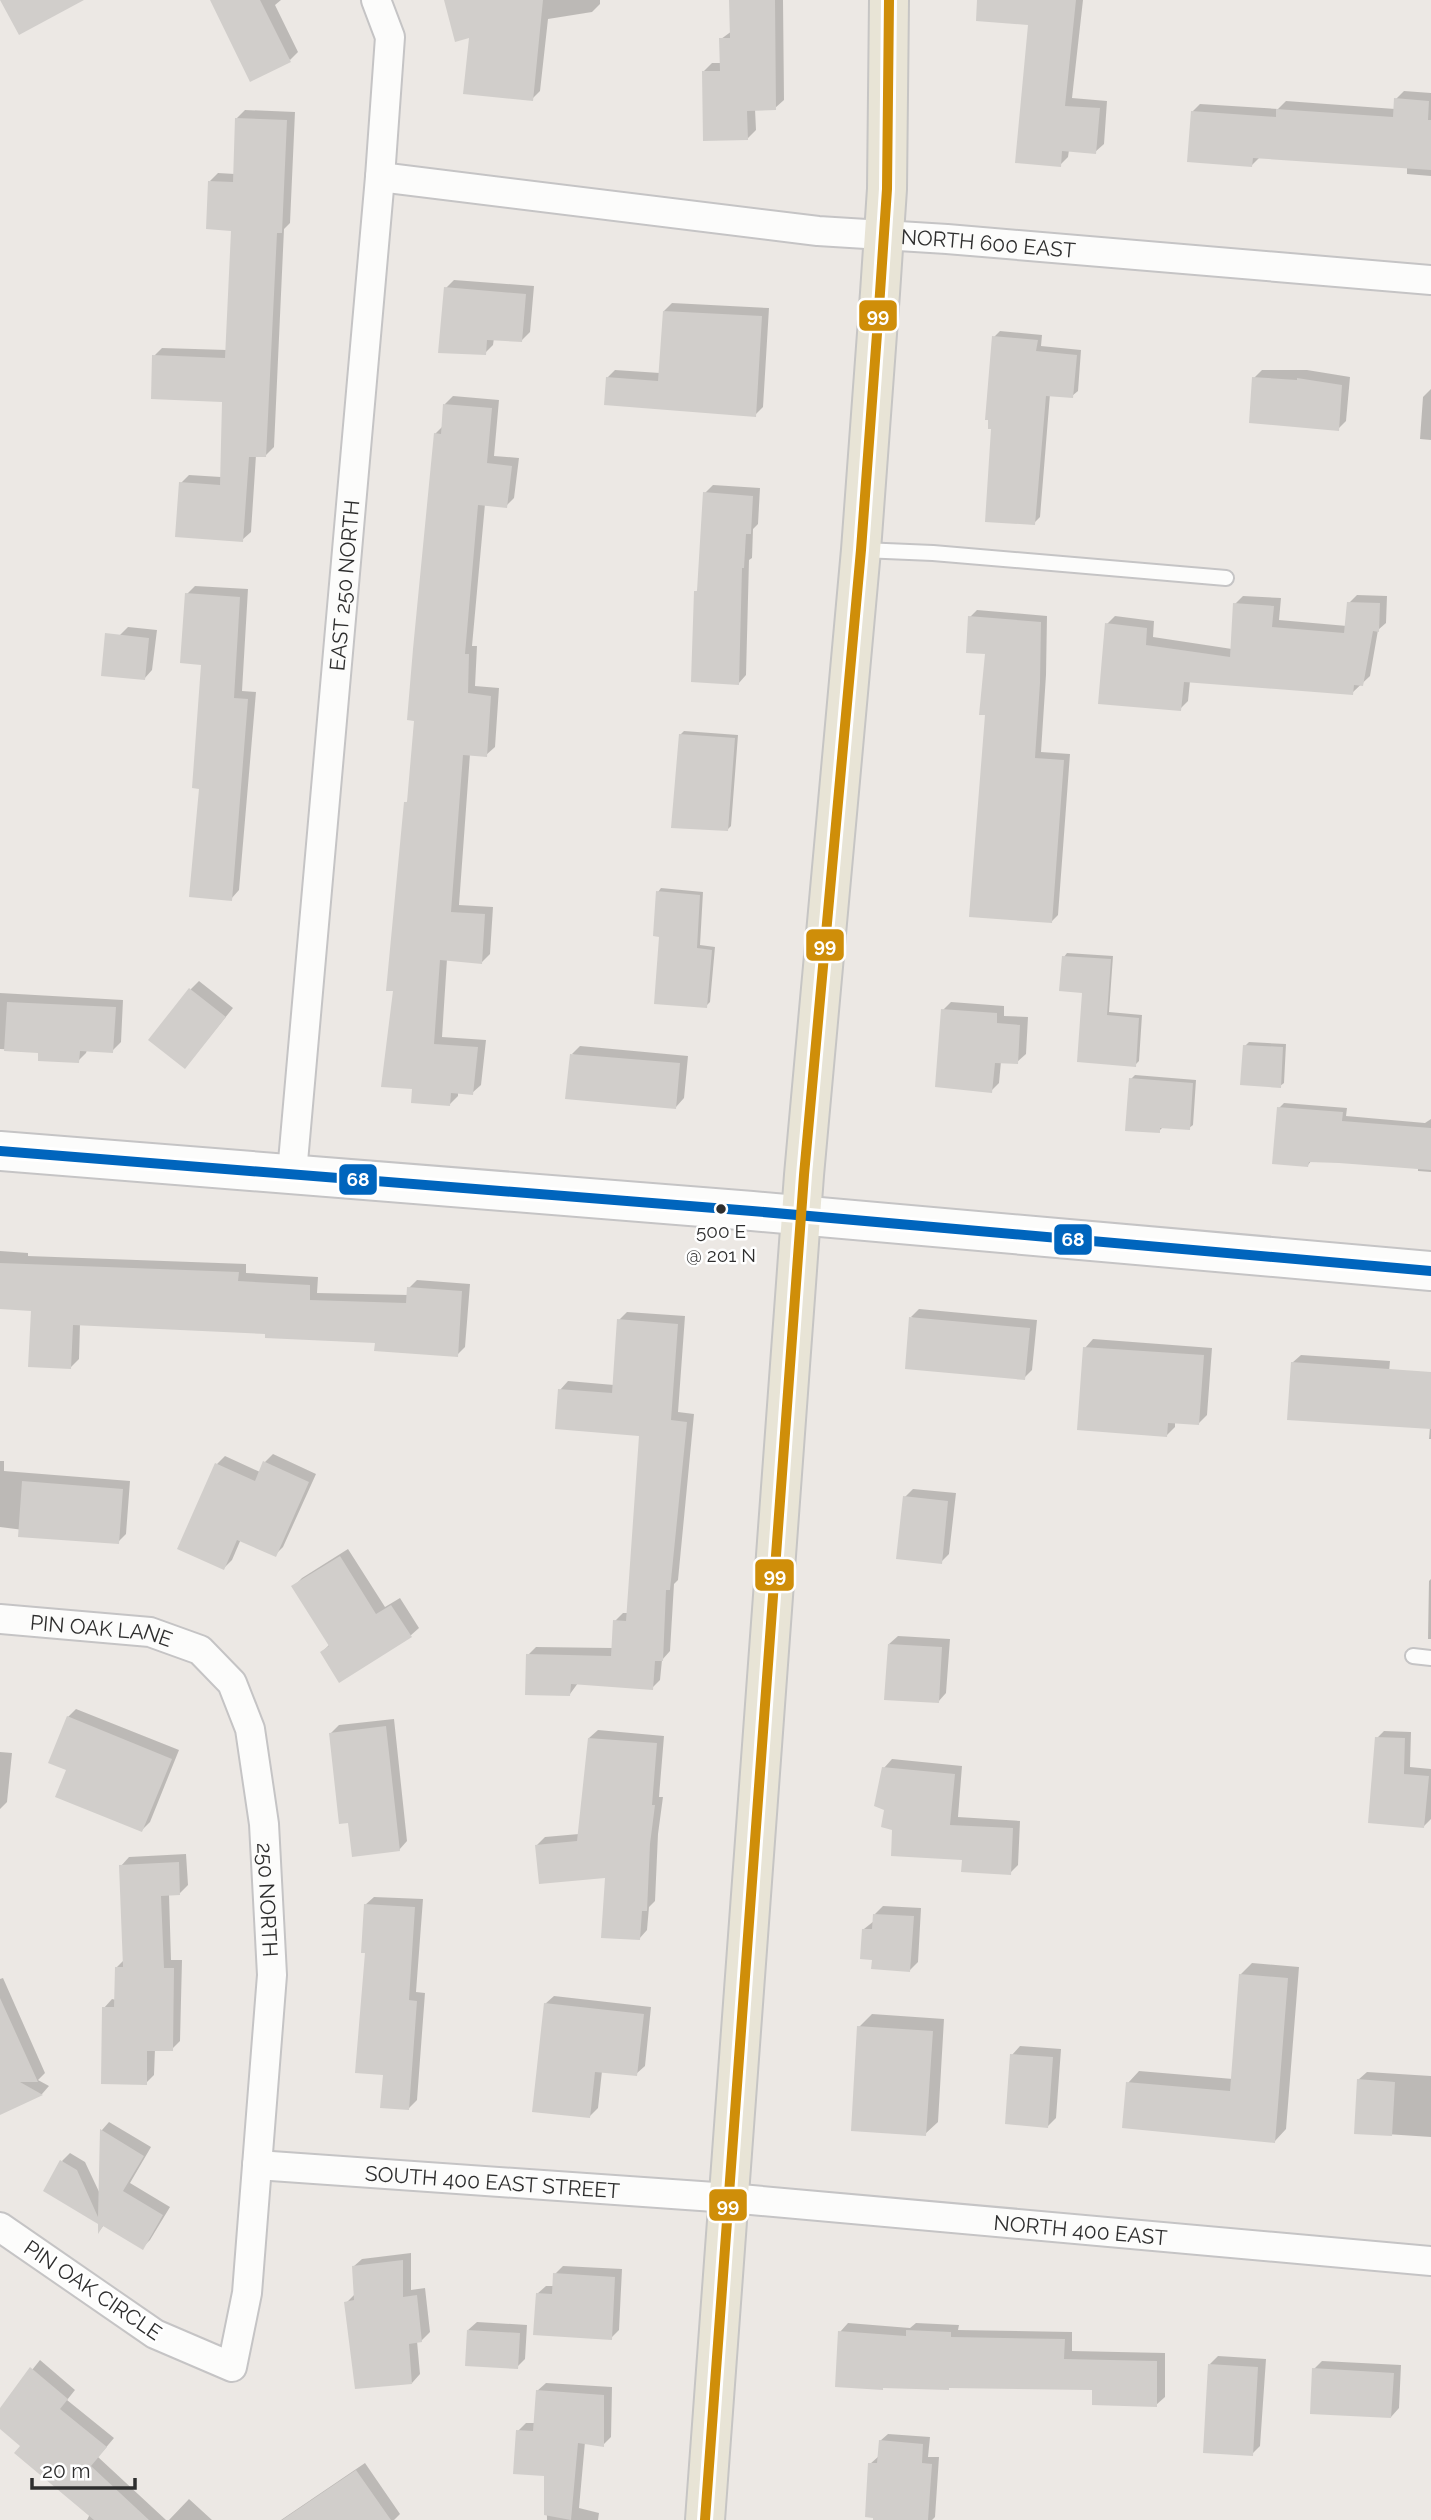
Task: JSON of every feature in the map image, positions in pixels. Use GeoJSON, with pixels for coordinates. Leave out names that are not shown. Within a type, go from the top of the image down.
{"type":"FeatureCollection","features":[{"type":"Feature","properties":{"kind":"main road"},"geometry":{"type":"LineString","coordinates":[[705,2520],[801,1216],[861,550],[887,188],[889,0]]}},
{"type":"Feature","properties":{"kind":"street","name":"EAST 250 NORTH"},"geometry":{"type":"LineString","coordinates":[[292,1173],[380,177],[390,37],[376,0]]}},
{"type":"Feature","properties":{"kind":"street","name":"NORTH 600 EAST"},"geometry":{"type":"LineString","coordinates":[[380,177],[810,230],[1431,280]]}},
{"type":"Feature","properties":{"kind":"street"},"geometry":{"type":"LineString","coordinates":[[0,1151],[292,1173],[1431,1270]]}},
{"type":"Feature","properties":{"kind":"street","name":"PIN OAK LANE"},"geometry":{"type":"LineString","coordinates":[[0,1619],[149,1632],[200,1650]]}},
{"type":"Feature","properties":{"kind":"street","name":"250 NORTH"},"geometry":{"type":"LineString","coordinates":[[200,1650],[232,1683],[250,1729],[264,1824],[272,1975],[257,2165]]}},
{"type":"Feature","properties":{"kind":"street","name":"SOUTH 400 EAST STREET"},"geometry":{"type":"LineString","coordinates":[[257,2165],[729,2198]]}},
{"type":"Feature","properties":{"kind":"street","name":"PIN OAK CIRCLE"},"geometry":{"type":"LineString","coordinates":[[0,2227],[155,2334],[232,2367],[247,2293],[257,2165]]}},
{"type":"Feature","properties":{"kind":"street","name":"NORTH 400 EAST"},"geometry":{"type":"LineString","coordinates":[[729,2198],[1431,2261]]}},
{"type":"Feature","properties":{"kind":"lane"},"geometry":{"type":"LineString","coordinates":[[861,550],[933,553],[1226,578]]}},
{"type":"Feature","properties":{"kind":"lane"},"geometry":{"type":"LineString","coordinates":[[1413,1656],[1431,1658]]}},
{"type":"Feature","properties":{"kind":"building"},"geometry":{"type":"Polygon","coordinates":[[[0,0],[84,0],[19,35],[0,0]]]}},
{"type":"Feature","properties":{"kind":"building"},"geometry":{"type":"Polygon","coordinates":[[[210,0],[260,0],[291,62],[250,82],[210,0]]]}},
{"type":"Feature","properties":{"kind":"building"},"geometry":{"type":"Polygon","coordinates":[[[444,0],[543,0],[533,101],[463,94],[469,38],[455,42],[444,0]]]}},
{"type":"Feature","properties":{"kind":"building"},"geometry":{"type":"Polygon","coordinates":[[[729,0],[775,0],[776,110],[747,111],[748,140],[703,141],[702,71],[720,71],[719,38],[730,38],[729,0]]]}},
{"type":"Feature","properties":{"kind":"building"},"geometry":{"type":"Polygon","coordinates":[[[977,0],[1076,0],[1065,106],[1100,108],[1096,154],[1062,151],[1061,167],[1015,163],[1028,25],[976,21],[977,0]]]}},
{"type":"Feature","properties":{"kind":"building"},"geometry":{"type":"Polygon","coordinates":[[[1394,98],[1429,101],[1431,170],[1253,158],[1252,167],[1187,162],[1191,111],[1276,117],[1276,109],[1393,117],[1394,98]]]}},
{"type":"Feature","properties":{"kind":"building"},"geometry":{"type":"Polygon","coordinates":[[[235,118],[287,120],[282,233],[277,233],[266,457],[249,457],[243,542],[175,537],[179,482],[220,485],[222,402],[151,399],[152,355],[225,358],[231,231],[206,229],[208,181],[233,182],[235,118]]]}},
{"type":"Feature","properties":{"kind":"building"},"geometry":{"type":"Polygon","coordinates":[[[444,287],[526,294],[522,342],[487,340],[486,355],[438,353],[444,287]]]}},
{"type":"Feature","properties":{"kind":"building"},"geometry":{"type":"Polygon","coordinates":[[[663,311],[762,316],[756,417],[604,405],[606,377],[658,381],[663,311]]]}},
{"type":"Feature","properties":{"kind":"building"},"geometry":{"type":"Polygon","coordinates":[[[992,336],[1038,340],[1036,351],[1077,355],[1073,398],[1046,396],[1035,525],[985,522],[991,429],[988,429],[988,420],[985,420],[992,336]]]}},
{"type":"Feature","properties":{"kind":"building"},"geometry":{"type":"Polygon","coordinates":[[[1252,377],[1297,378],[1342,385],[1339,431],[1249,423],[1252,377]]]}},
{"type":"Feature","properties":{"kind":"building"},"geometry":{"type":"Polygon","coordinates":[[[443,404],[492,408],[487,463],[512,466],[507,508],[478,505],[465,654],[469,654],[468,693],[491,696],[487,757],[463,755],[451,912],[485,914],[482,964],[440,960],[434,1044],[478,1047],[473,1095],[451,1093],[450,1106],[411,1103],[412,1089],[381,1087],[393,991],[386,991],[414,721],[407,720],[413,649],[434,433],[441,434],[443,404]]]}},
{"type":"Feature","properties":{"kind":"building"},"geometry":{"type":"Polygon","coordinates":[[[703,492],[753,496],[751,534],[746,534],[742,568],[739,685],[691,682],[694,591],[697,591],[703,492]]]}},
{"type":"Feature","properties":{"kind":"building"},"geometry":{"type":"Polygon","coordinates":[[[185,593],[240,597],[234,698],[248,699],[232,901],[189,897],[199,789],[192,788],[201,665],[180,663],[185,593]]]}},
{"type":"Feature","properties":{"kind":"building"},"geometry":{"type":"Polygon","coordinates":[[[1347,602],[1380,603],[1379,632],[1373,631],[1363,686],[1354,685],[1353,695],[1184,682],[1181,711],[1098,704],[1105,623],[1147,628],[1146,645],[1230,657],[1233,603],[1274,606],[1272,627],[1344,633],[1347,602]]]}},
{"type":"Feature","properties":{"kind":"building"},"geometry":{"type":"Polygon","coordinates":[[[968,616],[1041,622],[1035,758],[1064,760],[1052,923],[969,917],[985,715],[979,715],[985,654],[966,653],[968,616]]]}},
{"type":"Feature","properties":{"kind":"building"},"geometry":{"type":"Polygon","coordinates":[[[105,633],[149,638],[145,680],[101,676],[105,633]]]}},
{"type":"Feature","properties":{"kind":"building"},"geometry":{"type":"Polygon","coordinates":[[[679,734],[735,738],[728,831],[671,828],[679,734]]]}},
{"type":"Feature","properties":{"kind":"building"},"geometry":{"type":"Polygon","coordinates":[[[656,891],[700,895],[697,948],[712,950],[707,1008],[654,1004],[659,937],[653,936],[656,891]]]}},
{"type":"Feature","properties":{"kind":"building"},"geometry":{"type":"Polygon","coordinates":[[[1062,956],[1111,959],[1107,1015],[1139,1018],[1136,1067],[1077,1062],[1082,993],[1059,991],[1062,956]]]}},
{"type":"Feature","properties":{"kind":"building"},"geometry":{"type":"Polygon","coordinates":[[[189,988],[226,1017],[185,1069],[148,1040],[189,988]]]}},
{"type":"Feature","properties":{"kind":"building"},"geometry":{"type":"Polygon","coordinates":[[[7,1002],[116,1007],[113,1053],[80,1051],[79,1063],[38,1061],[38,1053],[4,1051],[7,1002]]]}},
{"type":"Feature","properties":{"kind":"building"},"geometry":{"type":"Polygon","coordinates":[[[941,1009],[997,1013],[997,1023],[1020,1025],[1018,1064],[995,1063],[992,1093],[935,1087],[941,1009]]]}},
{"type":"Feature","properties":{"kind":"building"},"geometry":{"type":"Polygon","coordinates":[[[1243,1045],[1283,1047],[1281,1088],[1240,1085],[1243,1045]]]}},
{"type":"Feature","properties":{"kind":"building"},"geometry":{"type":"Polygon","coordinates":[[[570,1054],[680,1063],[676,1109],[565,1099],[570,1054]]]}},
{"type":"Feature","properties":{"kind":"building"},"geometry":{"type":"Polygon","coordinates":[[[1129,1078],[1193,1083],[1190,1130],[1160,1128],[1160,1133],[1125,1131],[1129,1078]]]}},
{"type":"Feature","properties":{"kind":"building"},"geometry":{"type":"Polygon","coordinates":[[[1277,1107],[1343,1112],[1342,1121],[1431,1128],[1431,1170],[1339,1163],[1309,1162],[1308,1167],[1272,1164],[1277,1107]]]}},
{"type":"Feature","properties":{"kind":"building"},"geometry":{"type":"Polygon","coordinates":[[[0,1263],[239,1272],[238,1281],[310,1285],[310,1300],[406,1303],[407,1287],[462,1291],[458,1357],[374,1351],[375,1343],[265,1338],[265,1334],[73,1325],[71,1369],[28,1367],[31,1311],[0,1309],[0,1263]]]}},
{"type":"Feature","properties":{"kind":"building"},"geometry":{"type":"Polygon","coordinates":[[[909,1317],[1030,1328],[1025,1380],[905,1369],[909,1317]]]}},
{"type":"Feature","properties":{"kind":"building"},"geometry":{"type":"Polygon","coordinates":[[[617,1319],[678,1324],[671,1420],[687,1422],[670,1590],[666,1590],[663,1661],[655,1661],[653,1690],[571,1684],[570,1696],[525,1695],[526,1654],[611,1656],[613,1620],[626,1621],[639,1436],[555,1429],[558,1389],[612,1393],[617,1319]]]}},
{"type":"Feature","properties":{"kind":"building"},"geometry":{"type":"Polygon","coordinates":[[[1083,1347],[1204,1355],[1199,1425],[1168,1423],[1167,1437],[1077,1430],[1083,1347]]]}},
{"type":"Feature","properties":{"kind":"building"},"geometry":{"type":"Polygon","coordinates":[[[1291,1362],[1431,1372],[1431,1429],[1287,1420],[1291,1362]]]}},
{"type":"Feature","properties":{"kind":"building"},"geometry":{"type":"Polygon","coordinates":[[[263,1461],[309,1482],[276,1557],[237,1540],[224,1570],[177,1549],[215,1463],[255,1481],[263,1461]]]}},
{"type":"Feature","properties":{"kind":"building"},"geometry":{"type":"Polygon","coordinates":[[[22,1481],[123,1489],[119,1544],[18,1537],[22,1481]]]}},
{"type":"Feature","properties":{"kind":"building"},"geometry":{"type":"Polygon","coordinates":[[[903,1496],[948,1501],[942,1564],[896,1559],[903,1496]]]}},
{"type":"Feature","properties":{"kind":"building"},"geometry":{"type":"Polygon","coordinates":[[[340,1556],[376,1614],[391,1605],[412,1637],[339,1683],[320,1652],[329,1646],[291,1586],[340,1556]]]}},
{"type":"Feature","properties":{"kind":"building"},"geometry":{"type":"Polygon","coordinates":[[[888,1644],[942,1647],[939,1703],[884,1700],[888,1644]]]}},
{"type":"Feature","properties":{"kind":"building"},"geometry":{"type":"Polygon","coordinates":[[[67,1716],[172,1759],[142,1832],[55,1797],[66,1770],[48,1763],[67,1716]]]}},
{"type":"Feature","properties":{"kind":"building"},"geometry":{"type":"Polygon","coordinates":[[[386,1726],[400,1851],[352,1857],[348,1823],[339,1824],[329,1733],[386,1726]]]}},
{"type":"Feature","properties":{"kind":"building"},"geometry":{"type":"Polygon","coordinates":[[[1375,1737],[1405,1738],[1404,1774],[1429,1776],[1424,1828],[1368,1823],[1375,1737]]]}},
{"type":"Feature","properties":{"kind":"building"},"geometry":{"type":"Polygon","coordinates":[[[588,1738],[657,1743],[647,1911],[642,1911],[640,1940],[601,1938],[605,1878],[539,1884],[535,1845],[577,1841],[588,1738]]]}},
{"type":"Feature","properties":{"kind":"building"},"geometry":{"type":"Polygon","coordinates":[[[882,1767],[955,1774],[950,1825],[1013,1828],[1011,1875],[961,1872],[962,1860],[891,1856],[892,1830],[881,1827],[884,1810],[874,1806],[882,1767]]]}},
{"type":"Feature","properties":{"kind":"building"},"geometry":{"type":"Polygon","coordinates":[[[179,1862],[180,1895],[161,1896],[164,1968],[174,1968],[173,2051],[147,2051],[147,2085],[101,2084],[102,2007],[114,2007],[115,1967],[123,1967],[119,1865],[179,1862]]]}},
{"type":"Feature","properties":{"kind":"building"},"geometry":{"type":"Polygon","coordinates":[[[364,1904],[415,1907],[409,2000],[417,2001],[409,2110],[380,2108],[383,2075],[355,2073],[365,1953],[361,1953],[364,1904]]]}},
{"type":"Feature","properties":{"kind":"building"},"geometry":{"type":"Polygon","coordinates":[[[873,1914],[914,1916],[910,1972],[871,1969],[872,1960],[860,1959],[862,1929],[872,1929],[873,1914]]]}},
{"type":"Feature","properties":{"kind":"building"},"geometry":{"type":"Polygon","coordinates":[[[1239,1974],[1288,1978],[1275,2143],[1122,2128],[1126,2082],[1230,2091],[1239,1974]]]}},
{"type":"Feature","properties":{"kind":"building"},"geometry":{"type":"Polygon","coordinates":[[[0,1998],[38,2082],[20,2082],[43,2095],[0,2115],[0,1998]]]}},
{"type":"Feature","properties":{"kind":"building"},"geometry":{"type":"Polygon","coordinates":[[[544,2003],[644,2014],[637,2076],[595,2072],[590,2118],[532,2112],[544,2003]]]}},
{"type":"Feature","properties":{"kind":"building"},"geometry":{"type":"Polygon","coordinates":[[[857,2026],[933,2031],[926,2136],[851,2131],[857,2026]]]}},
{"type":"Feature","properties":{"kind":"building"},"geometry":{"type":"Polygon","coordinates":[[[1010,2054],[1053,2057],[1048,2128],[1005,2124],[1010,2054]]]}},
{"type":"Feature","properties":{"kind":"building"},"geometry":{"type":"Polygon","coordinates":[[[1357,2079],[1395,2082],[1392,2136],[1354,2134],[1357,2079]]]}},
{"type":"Feature","properties":{"kind":"building"},"geometry":{"type":"Polygon","coordinates":[[[100,2129],[144,2156],[123,2191],[163,2215],[143,2250],[103,2226],[98,2234],[98,2224],[43,2191],[60,2160],[77,2170],[98,2217],[100,2129]]]}},
{"type":"Feature","properties":{"kind":"building"},"geometry":{"type":"Polygon","coordinates":[[[403,2260],[403,2297],[417,2295],[422,2342],[409,2344],[412,2384],[355,2389],[344,2302],[354,2300],[352,2266],[403,2260]]]}},
{"type":"Feature","properties":{"kind":"building"},"geometry":{"type":"Polygon","coordinates":[[[553,2273],[615,2277],[612,2340],[533,2335],[536,2293],[552,2294],[553,2273]]]}},
{"type":"Feature","properties":{"kind":"building"},"geometry":{"type":"Polygon","coordinates":[[[467,2330],[520,2333],[518,2369],[465,2366],[467,2330]]]}},
{"type":"Feature","properties":{"kind":"building"},"geometry":{"type":"Polygon","coordinates":[[[906,2330],[951,2332],[951,2337],[1065,2339],[1064,2359],[1157,2361],[1157,2407],[1092,2405],[1092,2390],[883,2390],[835,2387],[838,2331],[906,2336],[906,2330]]]}},
{"type":"Feature","properties":{"kind":"building"},"geometry":{"type":"Polygon","coordinates":[[[1208,2364],[1258,2367],[1253,2456],[1203,2453],[1208,2364]]]}},
{"type":"Feature","properties":{"kind":"building"},"geometry":{"type":"Polygon","coordinates":[[[30,2367],[68,2399],[60,2409],[107,2447],[91,2466],[149,2520],[94,2520],[14,2453],[20,2446],[0,2429],[0,2408],[30,2367]]]}},
{"type":"Feature","properties":{"kind":"building"},"geometry":{"type":"Polygon","coordinates":[[[1312,2368],[1394,2373],[1391,2418],[1310,2414],[1312,2368]]]}},
{"type":"Feature","properties":{"kind":"building"},"geometry":{"type":"Polygon","coordinates":[[[536,2390],[604,2395],[604,2447],[578,2443],[571,2520],[544,2515],[544,2476],[513,2474],[516,2430],[533,2431],[536,2390]]]}},
{"type":"Feature","properties":{"kind":"building"},"geometry":{"type":"Polygon","coordinates":[[[879,2440],[923,2444],[922,2463],[932,2464],[928,2520],[873,2520],[865,2517],[868,2463],[877,2463],[879,2440]]]}},
{"type":"Feature","properties":{"kind":"building"},"geometry":{"type":"Polygon","coordinates":[[[356,2470],[391,2520],[282,2520],[356,2470]]]}},
{"type":"Feature","properties":{"kind":"transit line","name":"99"},"geometry":{"type":"LineString","coordinates":[[705,2520],[804,1175],[861,550],[880,293],[887,189],[889,0]]}},
{"type":"Feature","properties":{"kind":"transit line","name":"68"},"geometry":{"type":"LineString","coordinates":[[0,1151],[752,1211],[1431,1271]]}},
{"type":"Feature","properties":{"kind":"place","name":"500 E @ 201 N"},"geometry":{"type":"Point","coordinates":[721,1209]}}]}
